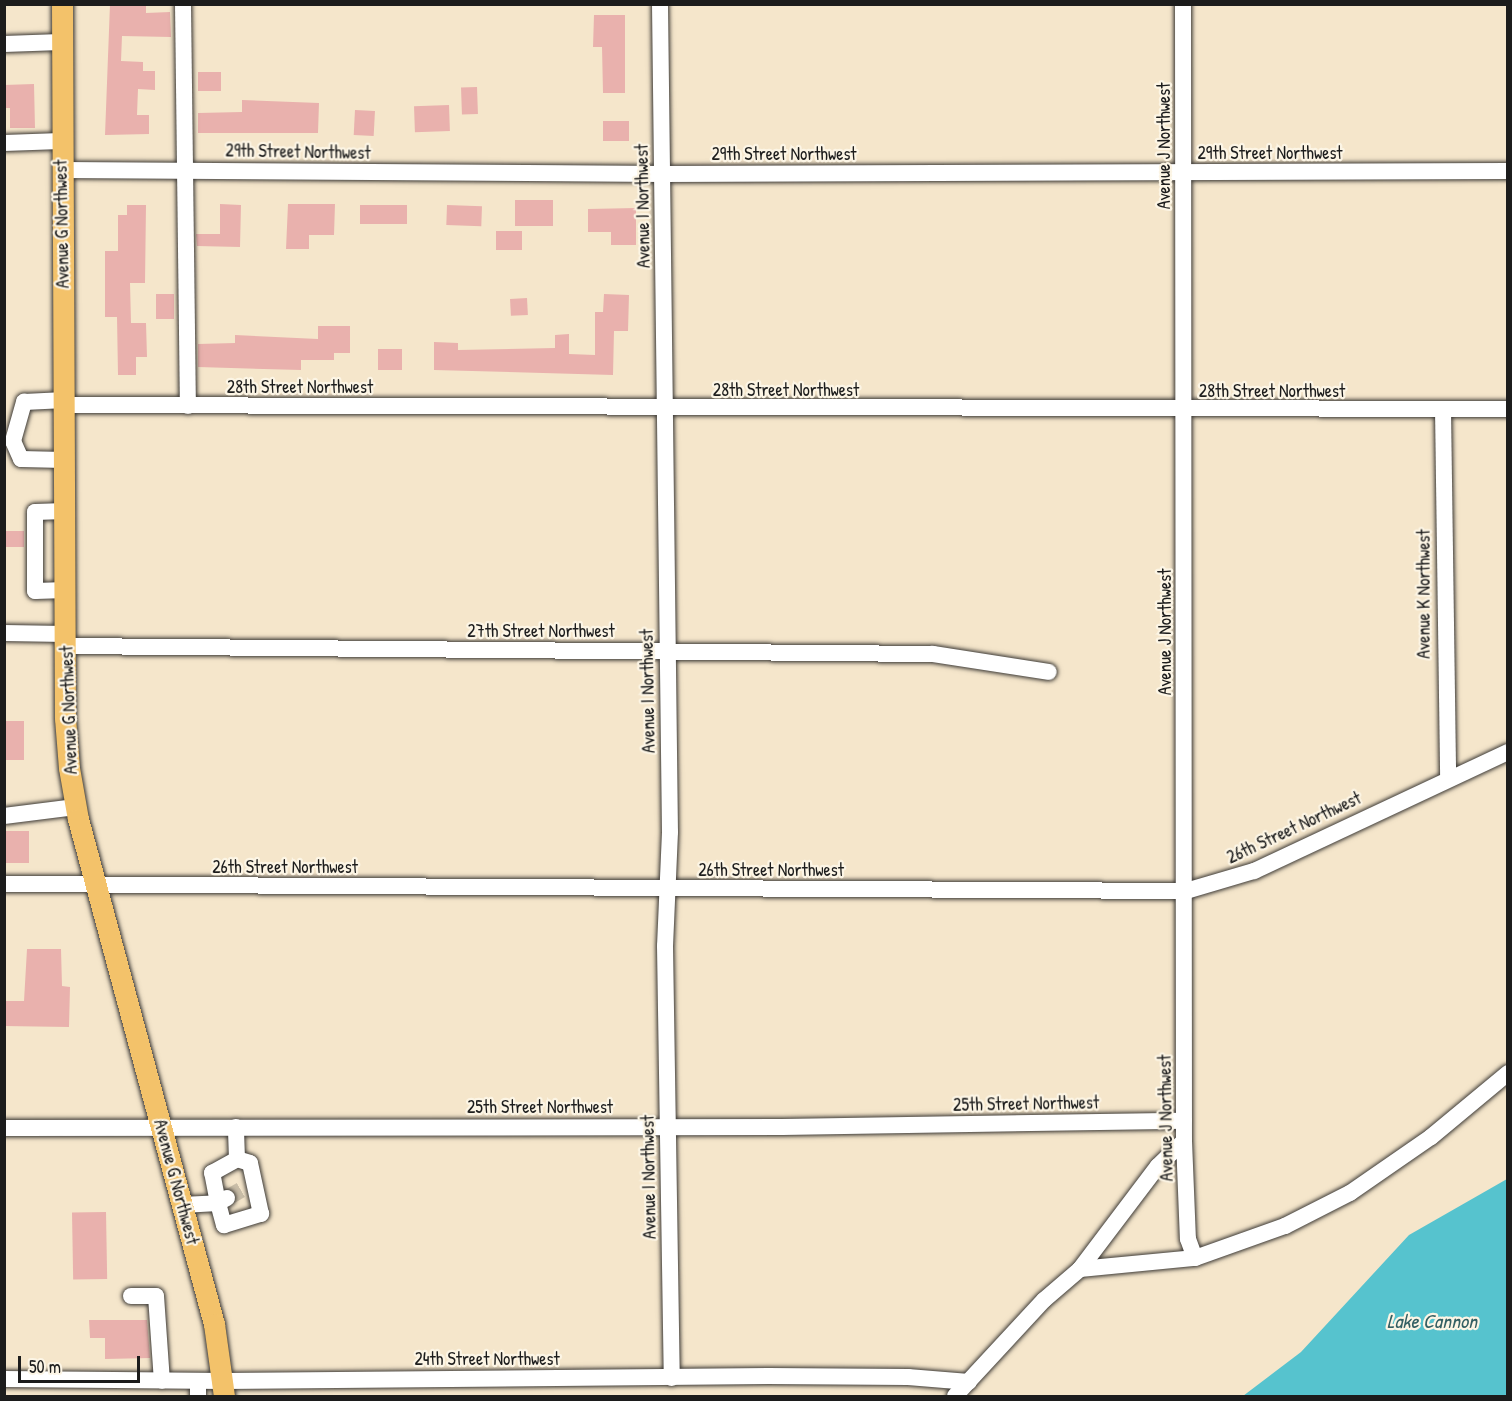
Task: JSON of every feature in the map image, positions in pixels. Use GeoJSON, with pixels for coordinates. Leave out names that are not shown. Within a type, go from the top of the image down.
{"type":"FeatureCollection","features":[{"type":"Feature","properties":{"kind":"main road","name":"Avenue G Northwest"},"geometry":{"type":"LineString","coordinates":[[62,4],[61,170],[67,640],[65,718],[75,807],[214,1324],[224,1389]]}},
{"type":"Feature","properties":{"kind":"street"},"geometry":{"type":"LineString","coordinates":[[183,4],[188,406]]}},
{"type":"Feature","properties":{"kind":"street","name":"Avenue I Northwest"},"geometry":{"type":"LineString","coordinates":[[660,4],[672,1378]]}},
{"type":"Feature","properties":{"kind":"street","name":"Avenue J Northwest"},"geometry":{"type":"LineString","coordinates":[[1183,4],[1186,891],[1184,1141],[1188,1239],[1195,1258]]}},
{"type":"Feature","properties":{"kind":"street"},"geometry":{"type":"LineString","coordinates":[[4,44],[61,42]]}},
{"type":"Feature","properties":{"kind":"street"},"geometry":{"type":"LineString","coordinates":[[4,143],[61,141]]}},
{"type":"Feature","properties":{"kind":"street","name":"29th Street Northwest"},"geometry":{"type":"LineString","coordinates":[[61,170],[662,174],[1508,171]]}},
{"type":"Feature","properties":{"kind":"street","name":"28th Street Northwest"},"geometry":{"type":"LineString","coordinates":[[64,460],[21,459],[13,441],[24,402],[188,406],[664,409],[1184,411],[1508,409]]}},
{"type":"Feature","properties":{"kind":"street","name":"Avenue K Northwest"},"geometry":{"type":"LineString","coordinates":[[1443,409],[1448,778]]}},
{"type":"Feature","properties":{"kind":"street"},"geometry":{"type":"LineString","coordinates":[[65,511],[35,512],[35,591],[66,590]]}},
{"type":"Feature","properties":{"kind":"street","name":"27th Street Northwest"},"geometry":{"type":"LineString","coordinates":[[4,633],[67,640],[933,654],[1049,672]]}},
{"type":"Feature","properties":{"kind":"street","name":"26th Street Northwest"},"geometry":{"type":"LineString","coordinates":[[4,884],[1186,891],[1254,871],[1448,778],[1508,752]]}},
{"type":"Feature","properties":{"kind":"street"},"geometry":{"type":"LineString","coordinates":[[4,816],[35,815],[75,807]]}},
{"type":"Feature","properties":{"kind":"street"},"geometry":{"type":"LineString","coordinates":[[1080,1269],[1195,1258],[1249,1241],[1350,1193],[1431,1137],[1508,1073]]}},
{"type":"Feature","properties":{"kind":"street","name":"25th Street Northwest"},"geometry":{"type":"LineString","coordinates":[[4,1128],[668,1126],[1184,1120]]}},
{"type":"Feature","properties":{"kind":"street"},"geometry":{"type":"LineString","coordinates":[[236,1127],[237,1159]]}},
{"type":"Feature","properties":{"kind":"street"},"geometry":{"type":"LineString","coordinates":[[955,1396],[1044,1300],[1080,1269],[1158,1166],[1184,1141]]}},
{"type":"Feature","properties":{"kind":"street"},"geometry":{"type":"LineString","coordinates":[[237,1159],[250,1163],[235,1193],[212,1173],[237,1159]]}},
{"type":"Feature","properties":{"kind":"street"},"geometry":{"type":"LineString","coordinates":[[182,1205],[235,1193]]}},
{"type":"Feature","properties":{"kind":"street"},"geometry":{"type":"LineString","coordinates":[[131,1296],[156,1296],[162,1381]]}},
{"type":"Feature","properties":{"kind":"street","name":"24th Street Northwest"},"geometry":{"type":"LineString","coordinates":[[4,1379],[119,1388],[162,1381],[198,1389],[672,1378],[908,1377],[969,1382]]}},
{"type":"Feature","properties":{"kind":"water","name":"Lake Cannon"},"geometry":{"type":"Polygon","coordinates":[[[1507,1179],[1507,1396],[1243,1396],[1301,1352],[1409,1235],[1507,1179]]]}},
{"type":"Feature","properties":{"kind":"building"},"geometry":{"type":"Polygon","coordinates":[[[110,4],[146,4],[146,13],[170,12],[171,37],[122,36],[121,61],[143,62],[143,71],[155,71],[155,90],[138,89],[137,115],[149,115],[149,134],[105,135],[110,4]]]}},
{"type":"Feature","properties":{"kind":"building"},"geometry":{"type":"Polygon","coordinates":[[[594,15],[625,15],[625,93],[603,93],[602,47],[593,47],[594,15]]]}},
{"type":"Feature","properties":{"kind":"building"},"geometry":{"type":"Polygon","coordinates":[[[198,72],[221,72],[221,91],[198,91],[198,72]]]}},
{"type":"Feature","properties":{"kind":"building"},"geometry":{"type":"Polygon","coordinates":[[[34,84],[35,128],[10,128],[10,108],[4,108],[4,85],[34,84]]]}},
{"type":"Feature","properties":{"kind":"building"},"geometry":{"type":"Polygon","coordinates":[[[477,87],[478,114],[462,115],[461,88],[477,87]]]}},
{"type":"Feature","properties":{"kind":"building"},"geometry":{"type":"Polygon","coordinates":[[[242,100],[319,103],[318,133],[198,133],[198,113],[242,112],[242,100]]]}},
{"type":"Feature","properties":{"kind":"building"},"geometry":{"type":"Polygon","coordinates":[[[449,105],[450,131],[415,132],[414,106],[449,105]]]}},
{"type":"Feature","properties":{"kind":"building"},"geometry":{"type":"Polygon","coordinates":[[[355,110],[375,111],[374,136],[354,135],[355,110]]]}},
{"type":"Feature","properties":{"kind":"building"},"geometry":{"type":"Polygon","coordinates":[[[603,121],[629,121],[629,141],[603,141],[603,121]]]}},
{"type":"Feature","properties":{"kind":"building"},"geometry":{"type":"Polygon","coordinates":[[[515,200],[553,200],[553,226],[515,226],[515,200]]]}},
{"type":"Feature","properties":{"kind":"building"},"geometry":{"type":"Polygon","coordinates":[[[220,204],[241,205],[240,247],[197,246],[196,234],[220,234],[220,204]]]}},
{"type":"Feature","properties":{"kind":"building"},"geometry":{"type":"Polygon","coordinates":[[[288,204],[335,204],[334,235],[309,235],[309,249],[286,249],[288,204]]]}},
{"type":"Feature","properties":{"kind":"building"},"geometry":{"type":"Polygon","coordinates":[[[127,205],[146,205],[145,283],[130,283],[131,323],[146,323],[147,357],[136,357],[136,375],[118,375],[117,317],[105,317],[105,251],[118,251],[118,215],[127,215],[127,205]]]}},
{"type":"Feature","properties":{"kind":"building"},"geometry":{"type":"Polygon","coordinates":[[[360,205],[407,205],[407,224],[360,224],[360,205]]]}},
{"type":"Feature","properties":{"kind":"building"},"geometry":{"type":"Polygon","coordinates":[[[447,205],[482,206],[481,226],[446,225],[447,205]]]}},
{"type":"Feature","properties":{"kind":"building"},"geometry":{"type":"Polygon","coordinates":[[[636,208],[636,245],[611,245],[611,232],[588,232],[588,209],[636,208]]]}},
{"type":"Feature","properties":{"kind":"building"},"geometry":{"type":"Polygon","coordinates":[[[496,231],[522,231],[522,250],[496,250],[496,231]]]}},
{"type":"Feature","properties":{"kind":"building"},"geometry":{"type":"Polygon","coordinates":[[[156,294],[174,294],[174,319],[156,319],[156,294]]]}},
{"type":"Feature","properties":{"kind":"building"},"geometry":{"type":"Polygon","coordinates":[[[604,294],[629,295],[628,331],[614,331],[613,375],[434,370],[434,342],[458,343],[458,350],[555,348],[555,335],[569,334],[569,354],[595,355],[595,312],[603,312],[604,294]]]}},
{"type":"Feature","properties":{"kind":"building"},"geometry":{"type":"Polygon","coordinates":[[[527,298],[528,315],[511,316],[510,299],[527,298]]]}},
{"type":"Feature","properties":{"kind":"building"},"geometry":{"type":"Polygon","coordinates":[[[318,326],[350,326],[350,353],[334,353],[334,360],[301,360],[301,370],[198,367],[198,344],[235,343],[235,335],[318,339],[318,326]]]}},
{"type":"Feature","properties":{"kind":"building"},"geometry":{"type":"Polygon","coordinates":[[[378,349],[402,349],[402,370],[378,370],[378,349]]]}},
{"type":"Feature","properties":{"kind":"building"},"geometry":{"type":"Polygon","coordinates":[[[4,531],[24,531],[24,547],[4,547],[4,531]]]}},
{"type":"Feature","properties":{"kind":"building"},"geometry":{"type":"Polygon","coordinates":[[[4,721],[24,721],[24,760],[4,760],[4,721]]]}},
{"type":"Feature","properties":{"kind":"building"},"geometry":{"type":"Polygon","coordinates":[[[4,831],[29,831],[29,863],[4,863],[4,831]]]}},
{"type":"Feature","properties":{"kind":"building"},"geometry":{"type":"Polygon","coordinates":[[[27,949],[61,949],[62,986],[70,987],[69,1027],[4,1026],[4,1001],[24,1001],[27,949]]]}},
{"type":"Feature","properties":{"kind":"building"},"geometry":{"type":"Polygon","coordinates":[[[106,1212],[107,1279],[73,1280],[72,1213],[106,1212]]]}},
{"type":"Feature","properties":{"kind":"building"},"geometry":{"type":"Polygon","coordinates":[[[89,1320],[147,1320],[150,1358],[105,1359],[105,1338],[90,1338],[89,1320]]]}},
{"type":"Feature","properties":{"kind":"tunnel"},"geometry":{"type":"LineString","coordinates":[[227,1198],[241,1190]]}}]}
